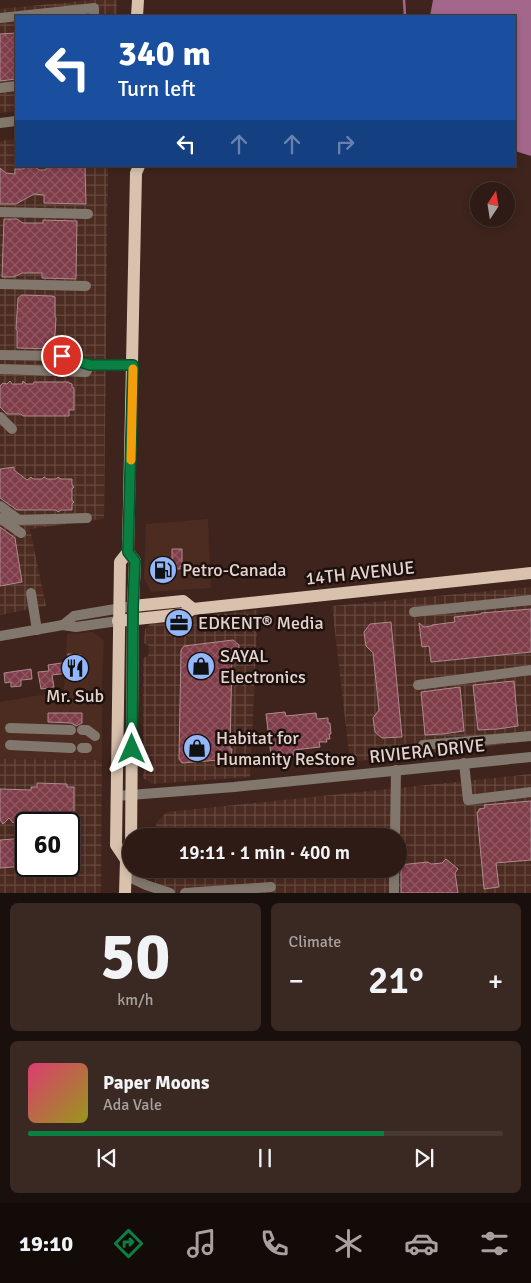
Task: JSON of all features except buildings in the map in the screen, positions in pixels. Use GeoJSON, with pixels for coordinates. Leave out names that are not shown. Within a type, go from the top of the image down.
{"type":"FeatureCollection","features":[{"type":"Feature","properties":{"kind":"main road"},"geometry":{"type":"LineString","coordinates":[[137,15],[138,0]]}},
{"type":"Feature","properties":{"kind":"main road"},"geometry":{"type":"LineString","coordinates":[[122,854],[116,845],[118,608],[120,562],[128,552],[136,169]]}},
{"type":"Feature","properties":{"kind":"main road"},"geometry":{"type":"LineString","coordinates":[[128,552],[135,561],[131,828]]}},
{"type":"Feature","properties":{"kind":"main road","name":"14TH AVENUE"},"geometry":{"type":"LineString","coordinates":[[118,621],[184,614],[193,609],[531,573]]}},
{"type":"Feature","properties":{"kind":"main road","name":"14TH AVENUE"},"geometry":{"type":"LineString","coordinates":[[133,606],[182,601],[193,609]]}},
{"type":"Feature","properties":{"kind":"main road"},"geometry":{"type":"LineString","coordinates":[[118,669],[133,671]]}},
{"type":"Feature","properties":{"kind":"main road"},"geometry":{"type":"LineString","coordinates":[[125,878],[125,893]]}},
{"type":"Feature","properties":{"kind":"street"},"geometry":{"type":"LineString","coordinates":[[28,15],[94,8],[94,15]]}},
{"type":"Feature","properties":{"kind":"street"},"geometry":{"type":"LineString","coordinates":[[0,18],[15,16]]}},
{"type":"Feature","properties":{"kind":"street"},"geometry":{"type":"LineString","coordinates":[[0,88],[15,86]]}},
{"type":"Feature","properties":{"kind":"street"},"geometry":{"type":"LineString","coordinates":[[0,123],[15,122]]}},
{"type":"Feature","properties":{"kind":"street"},"geometry":{"type":"LineString","coordinates":[[0,212],[88,214]]}},
{"type":"Feature","properties":{"kind":"street"},"geometry":{"type":"LineString","coordinates":[[0,284],[86,286]]}},
{"type":"Feature","properties":{"kind":"street"},"geometry":{"type":"LineString","coordinates":[[0,355],[62,356],[90,365],[133,365]]}},
{"type":"Feature","properties":{"kind":"street"},"geometry":{"type":"LineString","coordinates":[[0,369],[86,372],[90,365]]}},
{"type":"Feature","properties":{"kind":"street"},"geometry":{"type":"LineString","coordinates":[[0,417],[12,429]]}},
{"type":"Feature","properties":{"kind":"street"},"geometry":{"type":"LineString","coordinates":[[0,506],[19,520],[86,518]]}},
{"type":"Feature","properties":{"kind":"street"},"geometry":{"type":"LineString","coordinates":[[0,518],[20,533]]}},
{"type":"Feature","properties":{"kind":"street"},"geometry":{"type":"LineString","coordinates":[[31,593],[37,630]]}},
{"type":"Feature","properties":{"kind":"street"},"geometry":{"type":"LineString","coordinates":[[414,612],[531,600]]}},
{"type":"Feature","properties":{"kind":"street","name":"14TH AVENUE"},"geometry":{"type":"LineString","coordinates":[[63,625],[74,616],[133,606]]}},
{"type":"Feature","properties":{"kind":"street","name":"14TH AVENUE"},"geometry":{"type":"LineString","coordinates":[[0,636],[63,625],[76,627],[118,621]]}},
{"type":"Feature","properties":{"kind":"street"},"geometry":{"type":"LineString","coordinates":[[418,685],[531,670]]}},
{"type":"Feature","properties":{"kind":"street"},"geometry":{"type":"LineString","coordinates":[[10,728],[87,730],[95,736]]}},
{"type":"Feature","properties":{"kind":"street"},"geometry":{"type":"LineString","coordinates":[[423,745],[531,736]]}},
{"type":"Feature","properties":{"kind":"street"},"geometry":{"type":"LineString","coordinates":[[10,745],[71,748]]}},
{"type":"Feature","properties":{"kind":"street","name":"RIVIERA DRIVE"},"geometry":{"type":"LineString","coordinates":[[117,796],[234,787],[531,757]]}},
{"type":"Feature","properties":{"kind":"street"},"geometry":{"type":"LineString","coordinates":[[464,764],[468,800],[531,792]]}},
{"type":"Feature","properties":{"kind":"street"},"geometry":{"type":"LineString","coordinates":[[395,828],[396,770]]}},
{"type":"Feature","properties":{"kind":"street"},"geometry":{"type":"LineString","coordinates":[[133,878],[146,885],[170,893]]}},
{"type":"Feature","properties":{"kind":"street"},"geometry":{"type":"LineString","coordinates":[[394,878],[394,893]]}},
{"type":"Feature","properties":{"kind":"street"},"geometry":{"type":"LineString","coordinates":[[185,893],[271,887]]}},
{"type":"Feature","properties":{"kind":"shaded area"},"geometry":{"type":"Polygon","coordinates":[[[91,0],[117,0],[117,15],[15,15],[15,111],[0,113],[0,9],[91,0]]]}},
{"type":"Feature","properties":{"kind":"shaded area"},"geometry":{"type":"Polygon","coordinates":[[[433,0],[531,0],[531,156],[516,151],[516,15],[430,15],[433,0]]]}},
{"type":"Feature","properties":{"kind":"shaded area"},"geometry":{"type":"Polygon","coordinates":[[[15,139],[15,167],[108,167],[104,519],[30,529],[46,606],[0,615],[0,141],[15,139]]]}},
{"type":"Feature","properties":{"kind":"shaded area"},"geometry":{"type":"Polygon","coordinates":[[[208,519],[211,588],[151,592],[144,578],[146,524],[208,519]]]}},
{"type":"Feature","properties":{"kind":"shaded area"},"geometry":{"type":"Polygon","coordinates":[[[531,587],[531,741],[350,762],[332,606],[531,587]]]}},
{"type":"Feature","properties":{"kind":"shaded area"},"geometry":{"type":"Polygon","coordinates":[[[258,610],[250,777],[152,784],[143,778],[143,658],[148,656],[149,646],[144,643],[145,629],[153,621],[258,610]]]}},
{"type":"Feature","properties":{"kind":"shaded area"},"geometry":{"type":"Polygon","coordinates":[[[93,632],[104,641],[102,760],[0,759],[0,702],[64,691],[67,634],[93,632]]]}},
{"type":"Feature","properties":{"kind":"shaded area"},"geometry":{"type":"Polygon","coordinates":[[[0,759],[102,760],[101,893],[0,893],[0,759]]]}},
{"type":"Feature","properties":{"kind":"shaded area"},"geometry":{"type":"Polygon","coordinates":[[[531,774],[531,893],[155,893],[155,878],[407,878],[407,828],[156,828],[156,823],[167,812],[531,774]]]}},
{"type":"Feature","properties":{"kind":"waterway"},"geometry":{"type":"LineString","coordinates":[[404,0],[405,15]]}},
{"type":"Feature","properties":{"kind":"slow traffic"},"geometry":{"type":"LineString","coordinates":[[131,460],[133,369]]}},
{"type":"Feature","properties":{"kind":"place","name":"Petro-Canada"},"geometry":{"type":"Point","coordinates":[163,570]}},
{"type":"Feature","properties":{"kind":"place","name":"EDKENT® Media"},"geometry":{"type":"Point","coordinates":[179,623]}},
{"type":"Feature","properties":{"kind":"place","name":"SAYAL Electronics"},"geometry":{"type":"Point","coordinates":[201,666]}},
{"type":"Feature","properties":{"kind":"place","name":"Mr. Sub"},"geometry":{"type":"Point","coordinates":[75,668]}},
{"type":"Feature","properties":{"kind":"place","name":"Habitat for Humanity ReStore"},"geometry":{"type":"Point","coordinates":[197,748]}},
{"type":"Feature","properties":{"kind":"route"},"geometry":{"type":"LineString","coordinates":[[62,356],[90,365],[133,365],[128,552],[135,561],[132,749]]}}]}
